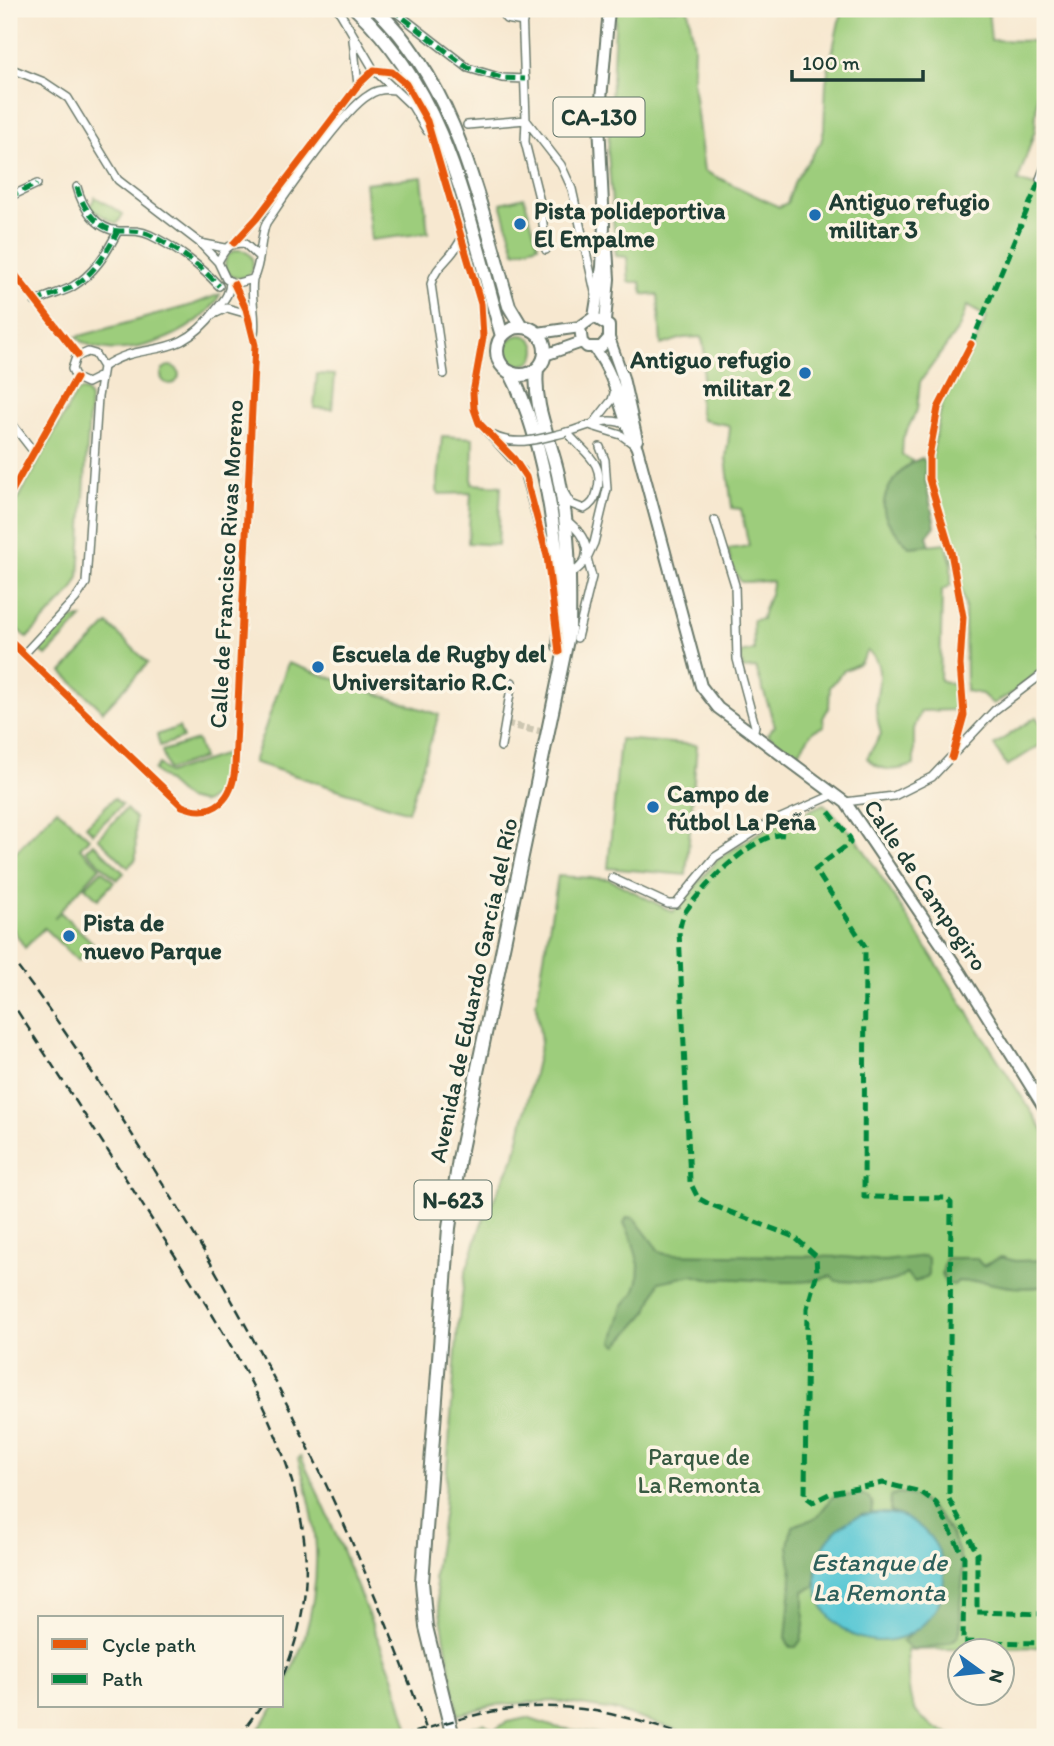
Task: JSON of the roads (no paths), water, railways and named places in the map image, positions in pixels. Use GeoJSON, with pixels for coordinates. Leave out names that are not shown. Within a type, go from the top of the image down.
{"type":"FeatureCollection","features":[{"type":"Feature","properties":{"kind":"highway","name":"N-623"},"geometry":{"type":"LineString","coordinates":[[356,9],[407,69],[443,134],[502,336],[498,347],[499,359],[510,372]]}},
{"type":"Feature","properties":{"kind":"highway"},"geometry":{"type":"LineString","coordinates":[[376,9],[397,31],[439,96],[466,159],[509,306],[521,326],[538,332],[545,355],[537,369],[521,375],[510,372]]}},
{"type":"Feature","properties":{"kind":"highway"},"geometry":{"type":"LineString","coordinates":[[502,336],[521,326]]}},
{"type":"Feature","properties":{"kind":"highway","name":"Avenida de Eduardo García del Río"},"geometry":{"type":"LineString","coordinates":[[451,1737],[426,1627],[422,1582],[449,1228],[459,1158],[569,630],[570,574],[566,520],[558,474],[538,409],[537,369]]}},
{"type":"Feature","properties":{"kind":"highway","name":"Avenida de Eduardo García del Río"},"geometry":{"type":"LineString","coordinates":[[510,372],[528,413],[561,596],[559,652],[552,709]]}},
{"type":"Feature","properties":{"kind":"main road","name":"CA-130"},"geometry":{"type":"LineString","coordinates":[[609,9],[599,122],[604,225],[609,260],[599,319],[609,326],[609,338]]}},
{"type":"Feature","properties":{"kind":"main road","name":"CA-130"},"geometry":{"type":"LineString","coordinates":[[601,306],[597,274],[604,225]]}},
{"type":"Feature","properties":{"kind":"main road"},"geometry":{"type":"LineString","coordinates":[[538,332],[580,327],[599,319]]}},
{"type":"Feature","properties":{"kind":"main road"},"geometry":{"type":"LineString","coordinates":[[545,355],[582,342],[580,327]]}},
{"type":"Feature","properties":{"kind":"main road"},"geometry":{"type":"LineString","coordinates":[[595,348],[609,338]]}},
{"type":"Feature","properties":{"kind":"main road","name":"Calle de Campogiro"},"geometry":{"type":"LineString","coordinates":[[609,338],[623,378],[637,442],[701,686],[718,708],[845,802],[960,972],[1045,1109]]}},
{"type":"Feature","properties":{"kind":"main road","name":"CA-130"},"geometry":{"type":"LineString","coordinates":[[582,342],[595,348]]}},
{"type":"Feature","properties":{"kind":"main road","name":"Calle de Campogiro"},"geometry":{"type":"LineString","coordinates":[[595,348],[617,385],[626,425],[637,442]]}},
{"type":"Feature","properties":{"kind":"street"},"geometry":{"type":"LineString","coordinates":[[338,9],[374,70],[412,106],[435,144]]}},
{"type":"Feature","properties":{"kind":"street"},"geometry":{"type":"LineString","coordinates":[[392,9],[468,68],[502,78],[525,79]]}},
{"type":"Feature","properties":{"kind":"street"},"geometry":{"type":"LineString","coordinates":[[500,9],[506,19],[523,22]]}},
{"type":"Feature","properties":{"kind":"street"},"geometry":{"type":"LineString","coordinates":[[522,9],[526,142],[541,206],[546,250]]}},
{"type":"Feature","properties":{"kind":"street"},"geometry":{"type":"LineString","coordinates":[[353,36],[358,85]]}},
{"type":"Feature","properties":{"kind":"street"},"geometry":{"type":"LineString","coordinates":[[9,68],[44,82],[68,98],[118,180],[200,243],[218,262],[232,283]]}},
{"type":"Feature","properties":{"kind":"street"},"geometry":{"type":"LineString","coordinates":[[200,243],[225,247],[234,243],[257,218],[358,85],[374,70],[392,72],[406,84],[427,121],[481,304],[483,322],[474,409],[480,423],[523,471],[553,552],[562,569],[570,574],[580,568],[594,543],[607,488],[605,460],[600,447]]}},
{"type":"Feature","properties":{"kind":"street"},"geometry":{"type":"LineString","coordinates":[[232,283],[253,279],[259,269],[266,223],[348,114],[375,91],[395,90]]}},
{"type":"Feature","properties":{"kind":"street"},"geometry":{"type":"LineString","coordinates":[[467,125],[526,120]]}},
{"type":"Feature","properties":{"kind":"street"},"geometry":{"type":"LineString","coordinates":[[526,120],[561,165],[572,189],[597,274]]}},
{"type":"Feature","properties":{"kind":"street"},"geometry":{"type":"LineString","coordinates":[[1040,179],[1045,166]]}},
{"type":"Feature","properties":{"kind":"street"},"geometry":{"type":"LineString","coordinates":[[9,197],[37,184]]}},
{"type":"Feature","properties":{"kind":"street"},"geometry":{"type":"LineString","coordinates":[[78,187],[85,209],[102,224],[118,231],[127,229],[150,235],[201,268],[219,286]]}},
{"type":"Feature","properties":{"kind":"street"},"geometry":{"type":"LineString","coordinates":[[35,302],[72,287],[98,265],[118,231]]}},
{"type":"Feature","properties":{"kind":"street"},"geometry":{"type":"LineString","coordinates":[[444,374],[431,284],[434,272],[453,257],[462,237]]}},
{"type":"Feature","properties":{"kind":"street"},"geometry":{"type":"LineString","coordinates":[[234,243],[253,248],[259,257]]}},
{"type":"Feature","properties":{"kind":"street"},"geometry":{"type":"LineString","coordinates":[[218,262],[225,247]]}},
{"type":"Feature","properties":{"kind":"street"},"geometry":{"type":"LineString","coordinates":[[453,257],[469,263]]}},
{"type":"Feature","properties":{"kind":"street"},"geometry":{"type":"LineString","coordinates":[[9,267],[78,355]]}},
{"type":"Feature","properties":{"kind":"street","name":"Calle de Francisco Rivas Moreno"},"geometry":{"type":"LineString","coordinates":[[24,654],[182,806],[200,811],[221,804],[234,780],[256,322],[251,298],[253,279]]}},
{"type":"Feature","properties":{"kind":"street"},"geometry":{"type":"LineString","coordinates":[[78,355],[95,354],[114,359],[172,347],[189,338],[213,314],[228,296],[232,283]]}},
{"type":"Feature","properties":{"kind":"street","name":"Calle de Francisco Rivas Moreno"},"geometry":{"type":"LineString","coordinates":[[232,283],[244,304],[254,336]]}},
{"type":"Feature","properties":{"kind":"street"},"geometry":{"type":"LineString","coordinates":[[213,314],[234,309],[251,298]]}},
{"type":"Feature","properties":{"kind":"street"},"geometry":{"type":"LineString","coordinates":[[234,309],[248,314]]}},
{"type":"Feature","properties":{"kind":"street"},"geometry":{"type":"LineString","coordinates":[[952,758],[964,715],[962,617],[951,552],[929,479],[929,456],[938,408],[971,344]]}},
{"type":"Feature","properties":{"kind":"street"},"geometry":{"type":"LineString","coordinates":[[9,640],[24,654],[76,598],[86,583],[102,371],[95,354]]}},
{"type":"Feature","properties":{"kind":"street"},"geometry":{"type":"LineString","coordinates":[[78,355],[72,369],[76,378],[88,383],[98,397]]}},
{"type":"Feature","properties":{"kind":"street"},"geometry":{"type":"LineString","coordinates":[[88,383],[114,359]]}},
{"type":"Feature","properties":{"kind":"street"},"geometry":{"type":"LineString","coordinates":[[592,426],[614,396],[608,366]]}},
{"type":"Feature","properties":{"kind":"street"},"geometry":{"type":"LineString","coordinates":[[9,496],[76,378]]}},
{"type":"Feature","properties":{"kind":"street"},"geometry":{"type":"LineString","coordinates":[[9,420],[33,451]]}},
{"type":"Feature","properties":{"kind":"street"},"geometry":{"type":"LineString","coordinates":[[492,435],[510,442],[523,442],[609,421],[626,425]]}},
{"type":"Feature","properties":{"kind":"street"},"geometry":{"type":"LineString","coordinates":[[592,426],[637,442]]}},
{"type":"Feature","properties":{"kind":"street"},"geometry":{"type":"LineString","coordinates":[[558,474],[571,504],[584,509],[594,501],[600,480],[595,460],[567,432]]}},
{"type":"Feature","properties":{"kind":"street","name":"Avenida de Eduardo García del Río"},"geometry":{"type":"LineString","coordinates":[[566,520],[583,535],[586,544]]}},
{"type":"Feature","properties":{"kind":"street"},"geometry":{"type":"LineString","coordinates":[[715,520],[735,585],[737,659],[755,726],[753,735]]}},
{"type":"Feature","properties":{"kind":"street"},"geometry":{"type":"LineString","coordinates":[[553,552],[567,538],[586,544],[592,577],[577,638]]}},
{"type":"Feature","properties":{"kind":"street"},"geometry":{"type":"LineString","coordinates":[[845,802],[878,799],[912,790],[932,777],[995,710],[1045,672]]}},
{"type":"Feature","properties":{"kind":"street"},"geometry":{"type":"LineString","coordinates":[[501,747],[512,682]]}},
{"type":"Feature","properties":{"kind":"street"},"geometry":{"type":"LineString","coordinates":[[612,878],[668,904],[676,904],[715,857],[753,832],[835,794]]}},
{"type":"Feature","properties":{"kind":"water","name":"Estanque de La Remonta"},"geometry":{"type":"Polygon","coordinates":[[[880,1513],[905,1517],[926,1531],[940,1552],[944,1577],[940,1602],[926,1623],[905,1637],[880,1641],[855,1637],[834,1623],[820,1602],[816,1577],[820,1552],[834,1531],[855,1517],[880,1513]]]}},
{"type":"Feature","properties":{"kind":"tunnel"},"geometry":{"type":"LineString","coordinates":[[506,724],[547,733]]}},
{"type":"Feature","properties":{"kind":"railway"},"geometry":{"type":"LineString","coordinates":[[9,956],[60,1025],[123,1120],[182,1214],[263,1358],[301,1432],[369,1582],[429,1737]]}},
{"type":"Feature","properties":{"kind":"railway"},"geometry":{"type":"LineString","coordinates":[[9,998],[228,1342],[268,1418],[284,1457],[296,1498],[306,1557],[305,1592],[299,1627],[284,1672]]}},
{"type":"Feature","properties":{"kind":"railway"},"geometry":{"type":"LineString","coordinates":[[401,1737],[479,1714],[545,1707],[577,1708],[610,1714],[689,1737]]}},
{"type":"Feature","properties":{"kind":"railway"},"geometry":{"type":"LineString","coordinates":[[238,1737],[260,1708]]}},
{"type":"Feature","properties":{"kind":"place","name":"Antiguo refugio militar 3"},"geometry":{"type":"Point","coordinates":[815,215]}},
{"type":"Feature","properties":{"kind":"place","name":"Pista polideportiva El Empalme"},"geometry":{"type":"Point","coordinates":[520,224]}},
{"type":"Feature","properties":{"kind":"place","name":"Antiguo refugio militar 2"},"geometry":{"type":"Point","coordinates":[805,373]}},
{"type":"Feature","properties":{"kind":"place","name":"Escuela de Rugby del Universitario R.C."},"geometry":{"type":"Point","coordinates":[318,667]}},
{"type":"Feature","properties":{"kind":"place","name":"Campo de fútbol La Peña"},"geometry":{"type":"Point","coordinates":[653,807]}},
{"type":"Feature","properties":{"kind":"place","name":"Pista de nuevo Parque"},"geometry":{"type":"Point","coordinates":[69,936]}},
{"type":"Feature","properties":{"kind":"park label","name":"Parque de La Remonta"},"geometry":{"type":"Point","coordinates":[699,1470]}}]}
